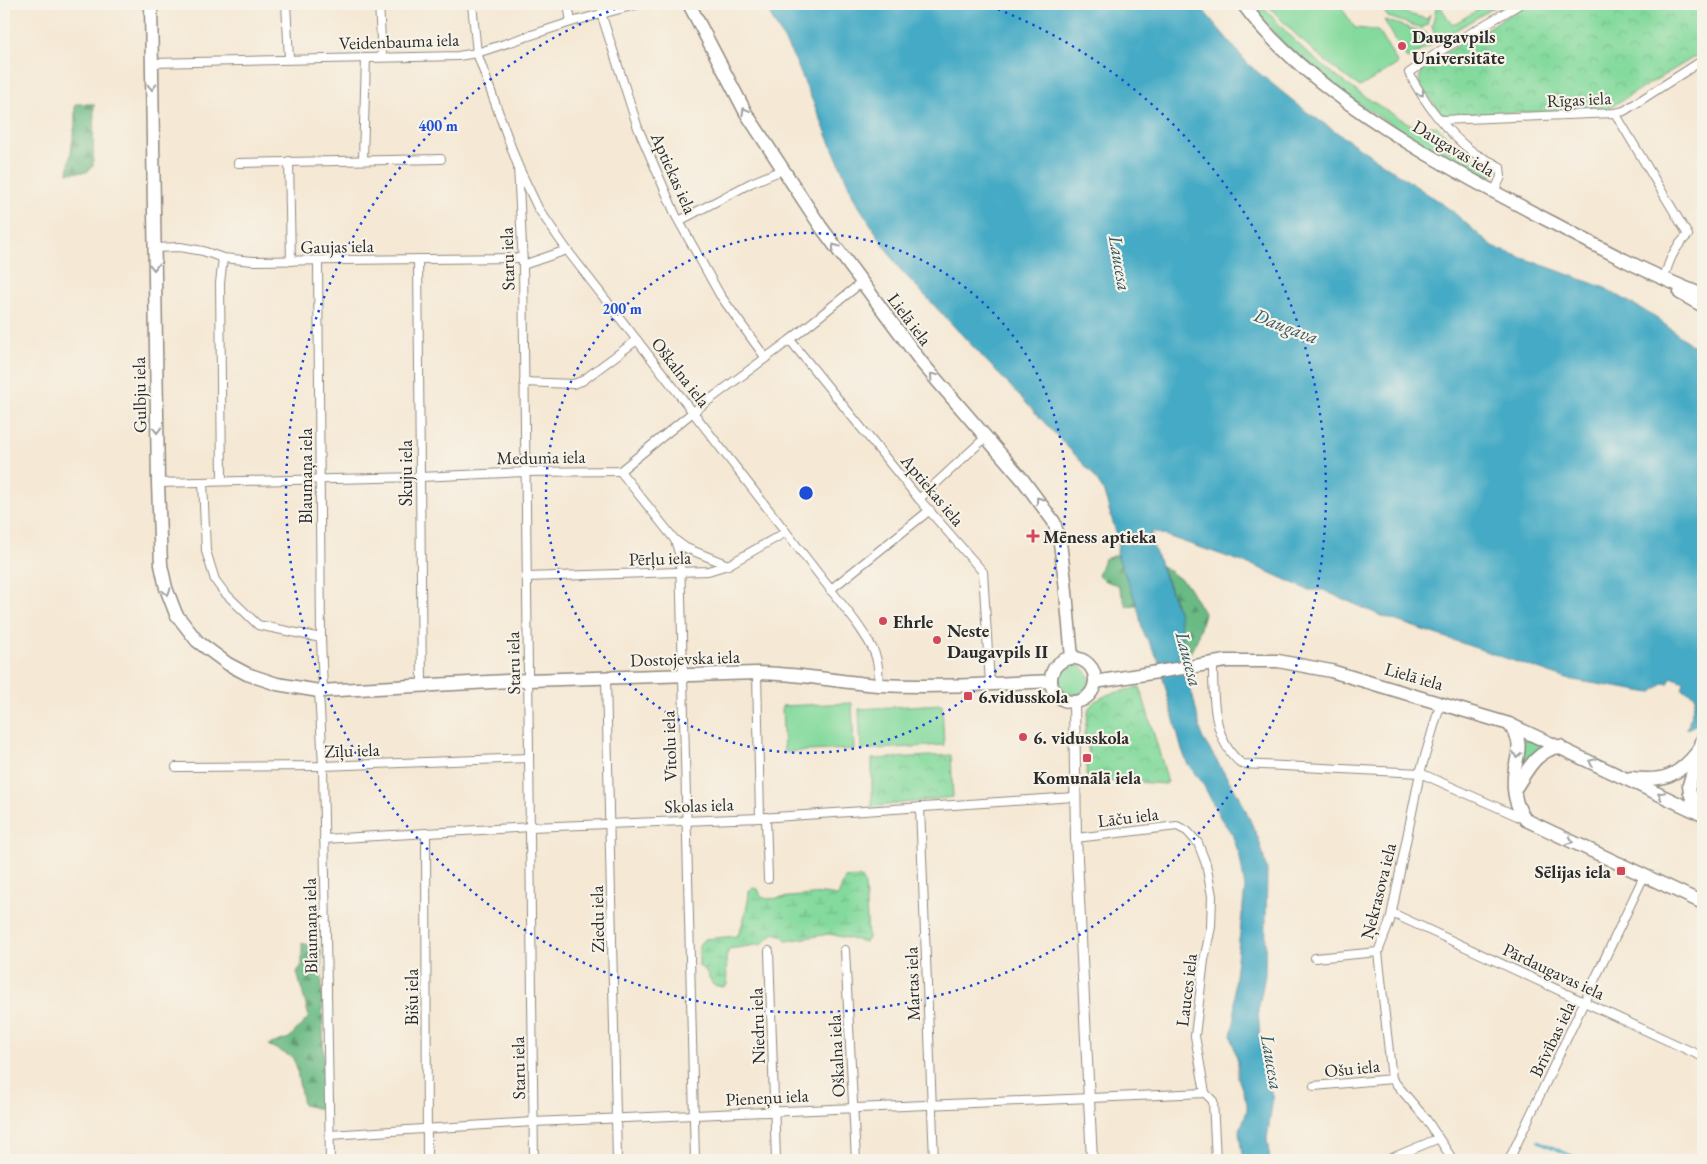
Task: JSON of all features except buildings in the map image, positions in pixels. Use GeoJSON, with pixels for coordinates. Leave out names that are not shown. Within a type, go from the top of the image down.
{"type":"FeatureCollection","features":[{"type":"Feature","properties":{"kind":"main road","name":"Gulbju iela"},"geometry":{"type":"LineString","coordinates":[[151,4],[158,482],[161,565],[166,588],[176,614],[197,641],[228,664],[248,674],[277,684],[321,691]]}},
{"type":"Feature","properties":{"kind":"main road","name":"Lielā iela"},"geometry":{"type":"LineString","coordinates":[[689,4],[746,113],[782,170],[861,283],[922,363],[1039,498],[1054,522],[1060,543],[1072,658]]}},
{"type":"Feature","properties":{"kind":"main road","name":"Daugavas iela"},"geometry":{"type":"LineString","coordinates":[[1243,4],[1270,36],[1338,95],[1423,150],[1494,192],[1669,282],[1703,295]]}},
{"type":"Feature","properties":{"kind":"main road","name":"Daugavas iela"},"geometry":{"type":"LineString","coordinates":[[1669,282],[1681,295],[1703,306]]}},
{"type":"Feature","properties":{"kind":"main road"},"geometry":{"type":"LineString","coordinates":[[1072,658],[1080,658],[1092,667],[1095,682],[1090,694],[1074,702],[1067,701],[1056,694],[1052,681],[1052,674],[1059,663],[1072,658]]}},
{"type":"Feature","properties":{"kind":"main road","name":"Lielā iela"},"geometry":{"type":"LineString","coordinates":[[1095,682],[1213,662],[1248,660],[1298,664],[1331,671],[1441,702],[1509,724],[1560,746],[1701,814]]}},
{"type":"Feature","properties":{"kind":"main road","name":"Dostojevska iela"},"geometry":{"type":"LineString","coordinates":[[321,691],[528,680],[757,673],[791,673],[878,685],[933,686],[1052,681]]}},
{"type":"Feature","properties":{"kind":"main road"},"geometry":{"type":"LineString","coordinates":[[1509,724],[1518,739],[1519,750],[1515,770],[1517,809],[1526,820],[1703,904]]}},
{"type":"Feature","properties":{"kind":"main road"},"geometry":{"type":"LineString","coordinates":[[1701,814],[1690,793],[1689,785],[1703,738]]}},
{"type":"Feature","properties":{"kind":"main road"},"geometry":{"type":"LineString","coordinates":[[1515,789],[1537,756],[1546,750],[1560,746]]}},
{"type":"Feature","properties":{"kind":"main road"},"geometry":{"type":"LineString","coordinates":[[1624,777],[1641,779],[1675,774],[1687,766],[1698,751]]}},
{"type":"Feature","properties":{"kind":"street"},"geometry":{"type":"LineString","coordinates":[[286,4],[289,58]]}},
{"type":"Feature","properties":{"kind":"street"},"geometry":{"type":"LineString","coordinates":[[379,4],[382,57]]}},
{"type":"Feature","properties":{"kind":"street","name":"Oškalna iela"},"geometry":{"type":"LineString","coordinates":[[472,4],[477,53],[518,166],[534,200],[567,250],[870,643],[878,663],[878,685]]}},
{"type":"Feature","properties":{"kind":"street"},"geometry":{"type":"LineString","coordinates":[[568,4],[571,22]]}},
{"type":"Feature","properties":{"kind":"street","name":"Veidenbauma iela"},"geometry":{"type":"LineString","coordinates":[[152,63],[289,58],[458,56],[477,53],[571,22],[639,4]]}},
{"type":"Feature","properties":{"kind":"street"},"geometry":{"type":"LineString","coordinates":[[1494,192],[1501,178],[1500,168],[1463,144],[1441,120],[1409,73],[1440,51],[1520,4]]}},
{"type":"Feature","properties":{"kind":"street","name":"Aptiekas iela"},"geometry":{"type":"LineString","coordinates":[[601,13],[638,128],[679,221],[720,295],[765,357]]}},
{"type":"Feature","properties":{"kind":"street"},"geometry":{"type":"LineString","coordinates":[[363,159],[366,58]]}},
{"type":"Feature","properties":{"kind":"street","name":"Rīgas iela"},"geometry":{"type":"LineString","coordinates":[[1441,120],[1616,113],[1624,111],[1703,60]]}},
{"type":"Feature","properties":{"kind":"street"},"geometry":{"type":"LineString","coordinates":[[1616,113],[1688,235],[1670,257],[1669,282]]}},
{"type":"Feature","properties":{"kind":"street"},"geometry":{"type":"LineString","coordinates":[[238,163],[363,159],[441,159]]}},
{"type":"Feature","properties":{"kind":"street"},"geometry":{"type":"LineString","coordinates":[[289,161],[291,261]]}},
{"type":"Feature","properties":{"kind":"street","name":"Staru iela"},"geometry":{"type":"LineString","coordinates":[[518,166],[523,262],[524,472],[531,827],[534,1160]]}},
{"type":"Feature","properties":{"kind":"street"},"geometry":{"type":"LineString","coordinates":[[679,221],[751,183],[782,170]]}},
{"type":"Feature","properties":{"kind":"street","name":"Gaujas iela"},"geometry":{"type":"LineString","coordinates":[[154,248],[203,250],[223,258],[318,262],[418,259],[523,262],[567,250]]}},
{"type":"Feature","properties":{"kind":"street"},"geometry":{"type":"LineString","coordinates":[[222,480],[220,283],[223,258]]}},
{"type":"Feature","properties":{"kind":"street","name":"Skuju iela"},"geometry":{"type":"LineString","coordinates":[[418,259],[422,686]]}},
{"type":"Feature","properties":{"kind":"street","name":"Blaumaņa iela"},"geometry":{"type":"LineString","coordinates":[[318,262],[321,691],[330,1160]]}},
{"type":"Feature","properties":{"kind":"street"},"geometry":{"type":"LineString","coordinates":[[620,471],[693,412],[790,340],[861,283]]}},
{"type":"Feature","properties":{"kind":"street"},"geometry":{"type":"LineString","coordinates":[[524,382],[573,384],[582,381],[637,340]]}},
{"type":"Feature","properties":{"kind":"street","name":"Aptiekas iela"},"geometry":{"type":"LineString","coordinates":[[790,340],[919,499],[983,572],[990,684]]}},
{"type":"Feature","properties":{"kind":"street"},"geometry":{"type":"LineString","coordinates":[[919,499],[986,437]]}},
{"type":"Feature","properties":{"kind":"street","name":"Meduma iela"},"geometry":{"type":"LineString","coordinates":[[158,482],[620,471]]}},
{"type":"Feature","properties":{"kind":"street","name":"Vītolu iela"},"geometry":{"type":"LineString","coordinates":[[620,471],[675,540],[680,556],[695,1160]]}},
{"type":"Feature","properties":{"kind":"street"},"geometry":{"type":"LineString","coordinates":[[203,482],[206,551],[215,580],[224,592],[258,625],[321,638]]}},
{"type":"Feature","properties":{"kind":"street"},"geometry":{"type":"LineString","coordinates":[[830,590],[930,510]]}},
{"type":"Feature","properties":{"kind":"street","name":"Pērļu iela"},"geometry":{"type":"LineString","coordinates":[[526,577],[708,571],[728,565],[786,532]]}},
{"type":"Feature","properties":{"kind":"street"},"geometry":{"type":"LineString","coordinates":[[675,540],[686,548],[728,565]]}},
{"type":"Feature","properties":{"kind":"street"},"geometry":{"type":"LineString","coordinates":[[1213,662],[1212,692],[1217,719],[1230,752],[1242,764],[1420,773],[1526,820]]}},
{"type":"Feature","properties":{"kind":"street"},"geometry":{"type":"LineString","coordinates":[[757,673],[763,818],[768,879]]}},
{"type":"Feature","properties":{"kind":"street","name":"Ziedu iela"},"geometry":{"type":"LineString","coordinates":[[606,678],[617,1160]]}},
{"type":"Feature","properties":{"kind":"street"},"geometry":{"type":"LineString","coordinates":[[1074,702],[1074,797],[1092,1160]]}},
{"type":"Feature","properties":{"kind":"street","name":"Ņekrasova iela"},"geometry":{"type":"LineString","coordinates":[[1392,1079],[1378,952],[1392,913],[1420,773],[1441,702]]}},
{"type":"Feature","properties":{"kind":"street","name":"Zīļu iela"},"geometry":{"type":"LineString","coordinates":[[176,767],[323,766],[529,758]]}},
{"type":"Feature","properties":{"kind":"street","name":"Skolas iela"},"geometry":{"type":"LineString","coordinates":[[324,839],[531,827],[763,818],[1074,797]]}},
{"type":"Feature","properties":{"kind":"street","name":"Martas iela"},"geometry":{"type":"LineString","coordinates":[[920,807],[934,1160]]}},
{"type":"Feature","properties":{"kind":"street","name":"Lāču iela"},"geometry":{"type":"LineString","coordinates":[[1076,838],[1177,826],[1183,828]]}},
{"type":"Feature","properties":{"kind":"street","name":"Lauces iela"},"geometry":{"type":"LineString","coordinates":[[1183,828],[1198,843],[1206,864],[1212,896],[1211,927],[1204,960],[1195,1036],[1206,1093],[1213,1101],[1216,1160]]}},
{"type":"Feature","properties":{"kind":"street","name":"Bišu iela"},"geometry":{"type":"LineString","coordinates":[[426,833],[426,1160]]}},
{"type":"Feature","properties":{"kind":"street","name":"Brīvības iela"},"geometry":{"type":"LineString","coordinates":[[1509,1160],[1586,1002],[1644,876]]}},
{"type":"Feature","properties":{"kind":"street","name":"Pārdaugavas iela"},"geometry":{"type":"LineString","coordinates":[[1392,913],[1703,1057]]}},
{"type":"Feature","properties":{"kind":"street","name":"Oškalna iela"},"geometry":{"type":"LineString","coordinates":[[845,950],[856,1160]]}},
{"type":"Feature","properties":{"kind":"street","name":"Niedru iela"},"geometry":{"type":"LineString","coordinates":[[769,951],[776,1160]]}},
{"type":"Feature","properties":{"kind":"street"},"geometry":{"type":"LineString","coordinates":[[1315,958],[1378,952]]}},
{"type":"Feature","properties":{"kind":"street"},"geometry":{"type":"LineString","coordinates":[[1392,1079],[1426,1119],[1437,1139],[1453,1160]]}},
{"type":"Feature","properties":{"kind":"street","name":"Ošu iela"},"geometry":{"type":"LineString","coordinates":[[1314,1086],[1392,1079]]}},
{"type":"Feature","properties":{"kind":"street","name":"Pieneņu iela"},"geometry":{"type":"LineString","coordinates":[[330,1135],[533,1122],[774,1113],[932,1103],[1206,1093]]}},
{"type":"Feature","properties":{"kind":"street"},"geometry":{"type":"LineString","coordinates":[[1387,1160],[1437,1139]]}},
{"type":"Feature","properties":{"kind":"green space"},"geometry":{"type":"Polygon","coordinates":[[[1249,4],[1262,4],[1301,47],[1323,66],[1371,101],[1448,144],[1454,142],[1464,152],[1493,170],[1493,175],[1486,176],[1448,155],[1428,148],[1353,100],[1282,42],[1249,4]]]}},
{"type":"Feature","properties":{"kind":"green space"},"geometry":{"type":"Polygon","coordinates":[[[1267,4],[1339,4],[1355,28],[1375,30],[1380,33],[1398,64],[1360,87],[1311,48],[1267,4]]]}},
{"type":"Feature","properties":{"kind":"green space"},"geometry":{"type":"Polygon","coordinates":[[[1379,4],[1399,4],[1401,12],[1427,19],[1430,14],[1427,25],[1422,28],[1388,17],[1379,4]]]}},
{"type":"Feature","properties":{"kind":"green space"},"geometry":{"type":"Polygon","coordinates":[[[1439,4],[1452,25],[1488,4],[1498,5],[1437,41],[1432,27],[1437,5],[1439,4]]]}},
{"type":"Feature","properties":{"kind":"green space"},"geometry":{"type":"Polygon","coordinates":[[[1528,4],[1703,4],[1703,52],[1607,109],[1445,115],[1441,113],[1420,85],[1420,74],[1426,64],[1528,4]]]}},
{"type":"Feature","properties":{"kind":"green space"},"geometry":{"type":"Polygon","coordinates":[[[1384,20],[1426,33],[1433,44],[1407,59],[1384,20]]]}},
{"type":"Feature","properties":{"kind":"green space"},"geometry":{"type":"Polygon","coordinates":[[[75,104],[94,104],[93,166],[87,172],[68,173],[75,124],[75,104]]]}},
{"type":"Feature","properties":{"kind":"green space"},"geometry":{"type":"Polygon","coordinates":[[[1437,126],[1451,140],[1449,142],[1421,127],[1437,126]]]}},
{"type":"Feature","properties":{"kind":"green space"},"geometry":{"type":"Polygon","coordinates":[[[1117,555],[1137,605],[1126,606],[1118,585],[1105,581],[1098,575],[1104,559],[1117,555]]]}},
{"type":"Feature","properties":{"kind":"green space"},"geometry":{"type":"Polygon","coordinates":[[[1161,565],[1187,584],[1204,613],[1197,640],[1190,653],[1180,654],[1182,649],[1177,606],[1161,565]]]}},
{"type":"Feature","properties":{"kind":"green space"},"geometry":{"type":"Polygon","coordinates":[[[1074,665],[1085,669],[1089,680],[1085,691],[1074,695],[1063,691],[1059,680],[1063,669],[1074,665]]]}},
{"type":"Feature","properties":{"kind":"green space"},"geometry":{"type":"Polygon","coordinates":[[[1140,687],[1168,782],[1166,784],[1117,781],[1089,783],[1086,772],[1089,752],[1084,735],[1089,708],[1095,701],[1109,694],[1140,687]]]}},
{"type":"Feature","properties":{"kind":"green space"},"geometry":{"type":"Polygon","coordinates":[[[852,703],[854,749],[784,752],[782,706],[852,703]]]}},
{"type":"Feature","properties":{"kind":"green space"},"geometry":{"type":"Polygon","coordinates":[[[942,704],[944,745],[861,750],[859,709],[942,704]]]}},
{"type":"Feature","properties":{"kind":"green space"},"geometry":{"type":"Polygon","coordinates":[[[1525,737],[1541,745],[1520,773],[1525,737]]]}},
{"type":"Feature","properties":{"kind":"green space"},"geometry":{"type":"Polygon","coordinates":[[[951,755],[953,797],[872,807],[872,759],[951,755]]]}},
{"type":"Feature","properties":{"kind":"green space"},"geometry":{"type":"Polygon","coordinates":[[[845,878],[861,878],[865,885],[868,939],[865,942],[829,934],[787,941],[781,935],[774,933],[762,944],[729,949],[726,957],[727,985],[723,987],[713,985],[706,971],[699,966],[699,945],[704,939],[737,936],[745,915],[749,892],[752,888],[758,889],[761,896],[768,899],[823,894],[838,896],[845,878]]]}},
{"type":"Feature","properties":{"kind":"green space"},"geometry":{"type":"Polygon","coordinates":[[[302,943],[321,949],[325,1110],[303,1105],[296,1065],[292,1057],[268,1045],[289,1038],[309,1017],[297,972],[302,965],[302,943]]]}},
{"type":"Feature","properties":{"kind":"water"},"geometry":{"type":"Polygon","coordinates":[[[764,4],[1198,4],[1249,65],[1307,112],[1451,210],[1493,247],[1605,288],[1652,315],[1692,345],[1703,349],[1703,705],[1697,724],[1687,729],[1696,696],[1682,689],[1684,682],[1671,677],[1668,684],[1664,683],[1651,693],[1567,679],[1379,615],[1323,590],[1308,590],[1257,567],[1152,531],[1153,546],[1179,613],[1182,641],[1179,659],[1184,677],[1193,696],[1202,737],[1241,800],[1259,840],[1267,870],[1265,975],[1258,1011],[1262,1062],[1273,1098],[1267,1139],[1270,1160],[1243,1160],[1239,1133],[1247,1110],[1247,1103],[1238,1078],[1238,1062],[1231,1035],[1235,1018],[1234,985],[1245,888],[1240,857],[1232,834],[1221,819],[1204,786],[1187,763],[1181,747],[1158,659],[1143,632],[1137,605],[1117,555],[1118,539],[1103,490],[1092,473],[898,267],[855,200],[795,60],[764,4]]]}},
{"type":"Feature","properties":{"kind":"waterway"},"geometry":{"type":"LineString","coordinates":[[1538,1141],[1582,1160]]}},
{"type":"Feature","properties":{"kind":"place","name":"Daugavpils Universitāte"},"geometry":{"type":"Point","coordinates":[1402,46]}},
{"type":"Feature","properties":{"kind":"place","name":"Mēness aptieka"},"geometry":{"type":"Point","coordinates":[1033,536]}},
{"type":"Feature","properties":{"kind":"place","name":"Ehrle"},"geometry":{"type":"Point","coordinates":[883,621]}},
{"type":"Feature","properties":{"kind":"place","name":"Neste Daugavpils II"},"geometry":{"type":"Point","coordinates":[937,640]}},
{"type":"Feature","properties":{"kind":"place","name":"6.vidusskola"},"geometry":{"type":"Point","coordinates":[968,696]}},
{"type":"Feature","properties":{"kind":"place","name":"6. vidusskola"},"geometry":{"type":"Point","coordinates":[1023,737]}},
{"type":"Feature","properties":{"kind":"place","name":"Komunālā iela"},"geometry":{"type":"Point","coordinates":[1087,758]}},
{"type":"Feature","properties":{"kind":"place","name":"Sēlijas iela"},"geometry":{"type":"Point","coordinates":[1621,871]}},
{"type":"Feature","properties":{"kind":"water label","name":"Laucesa"},"geometry":{"type":"Point","coordinates":[1120,263]}},
{"type":"Feature","properties":{"kind":"water label","name":"Daugava"},"geometry":{"type":"Point","coordinates":[1286,326]}},
{"type":"Feature","properties":{"kind":"water label","name":"Laucesa"},"geometry":{"type":"Point","coordinates":[1189,659]}},
{"type":"Feature","properties":{"kind":"water label","name":"Laucesa"},"geometry":{"type":"Point","coordinates":[1272,1062]}}]}
